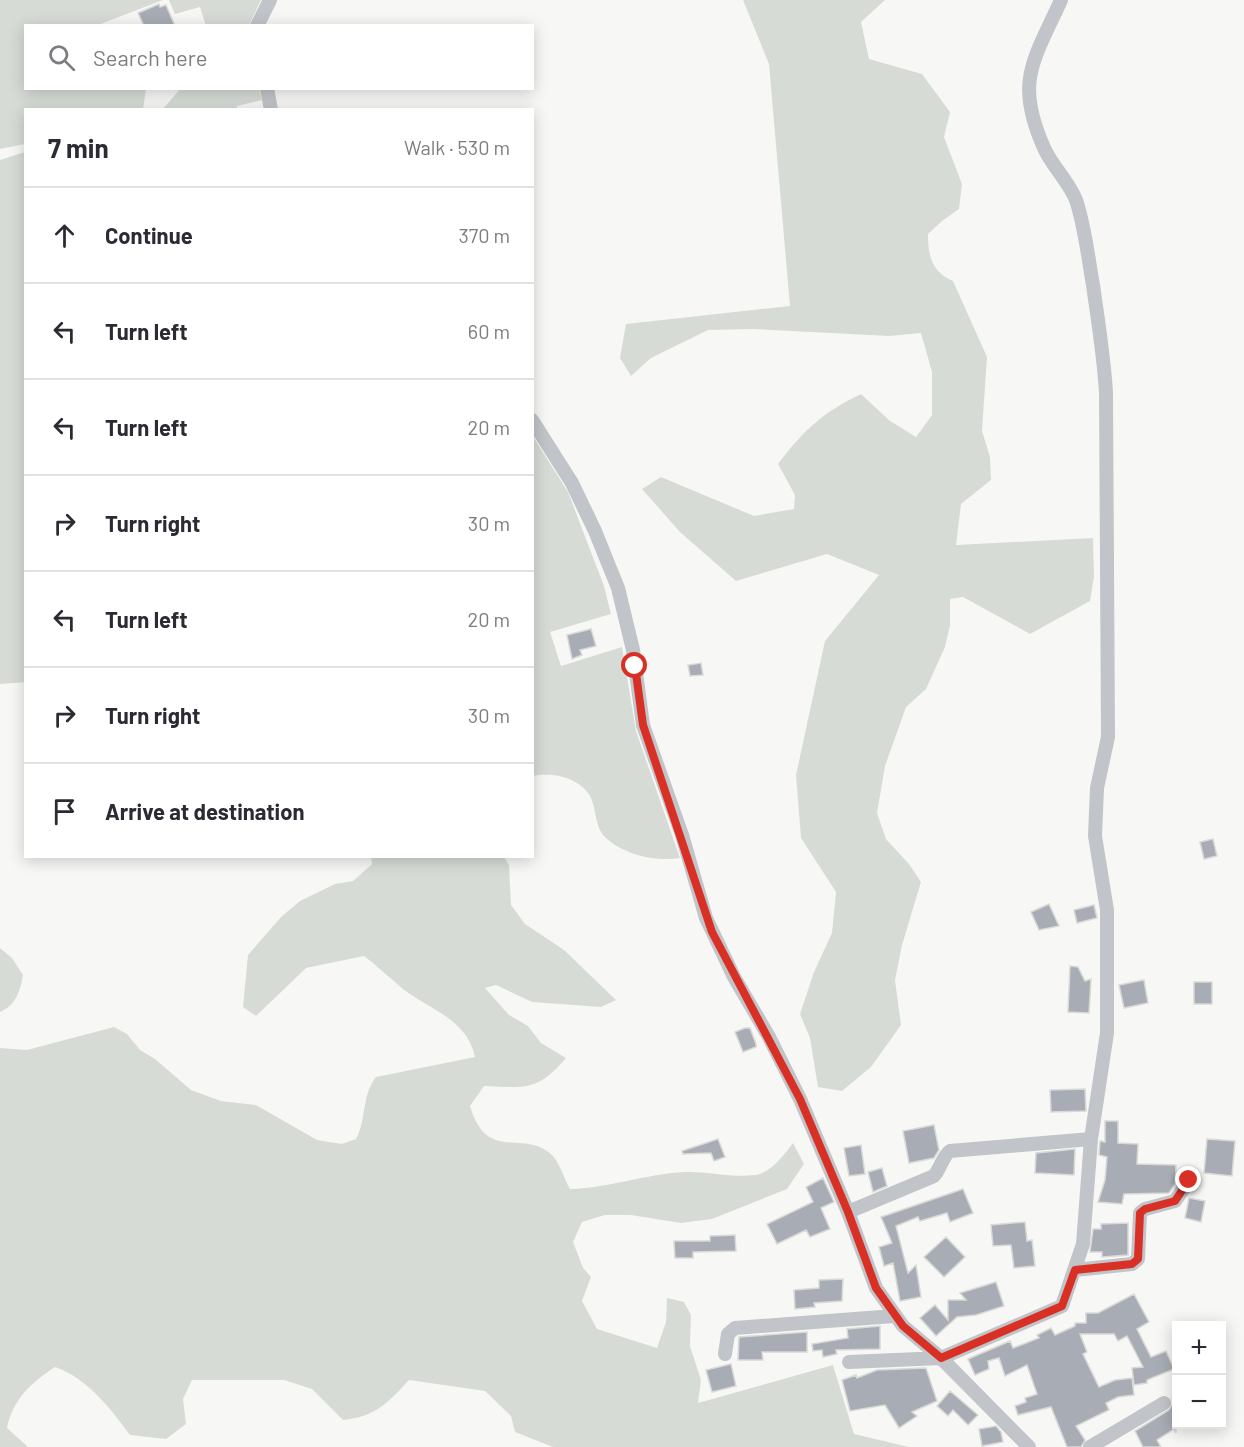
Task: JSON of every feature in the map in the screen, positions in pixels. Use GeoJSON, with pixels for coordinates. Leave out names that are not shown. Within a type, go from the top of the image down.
{"type":"FeatureCollection","features":[{"type":"Feature","properties":{"kind":"street"},"geometry":{"type":"LineString","coordinates":[[258,24],[270,0]]}},
{"type":"Feature","properties":{"kind":"street"},"geometry":{"type":"LineString","coordinates":[[849,1362],[941,1358],[1062,1306],[1083,1244],[1091,1139],[1107,1033],[1107,910],[1095,836],[1097,788],[1108,737],[1106,393],[1104,357],[1085,236],[1075,198],[1045,151],[1030,108],[1028,85],[1031,66],[1061,0]]}},
{"type":"Feature","properties":{"kind":"street"},"geometry":{"type":"LineString","coordinates":[[267,90],[271,108]]}},
{"type":"Feature","properties":{"kind":"street"},"geometry":{"type":"LineString","coordinates":[[534,423],[572,483],[602,545],[618,588],[633,650],[643,725],[682,835],[706,918],[734,977],[769,1037],[800,1099],[848,1212],[876,1288],[894,1316],[941,1358],[1029,1447]]}},
{"type":"Feature","properties":{"kind":"street"},"geometry":{"type":"LineString","coordinates":[[848,1212],[934,1176],[941,1168],[944,1155],[950,1151],[1091,1139]]}},
{"type":"Feature","properties":{"kind":"street"},"geometry":{"type":"LineString","coordinates":[[1075,1270],[1132,1264],[1138,1259],[1140,1213],[1145,1209],[1175,1201],[1189,1180]]}},
{"type":"Feature","properties":{"kind":"street"},"geometry":{"type":"LineString","coordinates":[[725,1354],[728,1334],[735,1328],[894,1316]]}},
{"type":"Feature","properties":{"kind":"street"},"geometry":{"type":"LineString","coordinates":[[1090,1447],[1164,1402]]}},
{"type":"Feature","properties":{"kind":"shaded area"},"geometry":{"type":"Polygon","coordinates":[[[0,0],[163,0],[101,24],[24,24],[24,90],[146,90],[143,108],[24,108],[24,144],[0,149],[0,0]]]}},
{"type":"Feature","properties":{"kind":"shaded area"},"geometry":{"type":"Polygon","coordinates":[[[169,0],[261,0],[249,24],[205,24],[200,7],[175,14],[169,0]]]}},
{"type":"Feature","properties":{"kind":"shaded area"},"geometry":{"type":"Polygon","coordinates":[[[743,0],[885,0],[861,22],[869,59],[922,74],[950,112],[944,137],[962,184],[959,209],[928,234],[930,256],[940,273],[953,281],[987,357],[982,431],[990,457],[991,480],[961,504],[956,545],[1093,538],[1094,577],[1090,601],[1030,634],[963,597],[950,599],[950,625],[945,647],[926,689],[906,707],[885,766],[877,813],[886,839],[909,864],[921,882],[902,945],[895,980],[901,1025],[871,1067],[842,1091],[818,1087],[810,1038],[800,1014],[814,972],[832,933],[836,892],[801,838],[796,775],[825,641],[879,575],[827,554],[736,581],[680,532],[642,489],[661,477],[754,516],[794,509],[795,495],[778,464],[805,432],[825,415],[861,394],[890,421],[916,437],[932,415],[932,372],[921,333],[889,336],[753,329],[708,330],[651,358],[631,376],[620,358],[626,324],[790,306],[769,64],[743,0]]]}},
{"type":"Feature","properties":{"kind":"shaded area"},"geometry":{"type":"Polygon","coordinates":[[[179,90],[259,90],[262,100],[237,106],[237,108],[164,108],[179,90]]]}},
{"type":"Feature","properties":{"kind":"shaded area"},"geometry":{"type":"Polygon","coordinates":[[[24,152],[24,682],[0,684],[0,160],[24,152]]]}},
{"type":"Feature","properties":{"kind":"shaded area"},"geometry":{"type":"Polygon","coordinates":[[[534,438],[568,492],[604,586],[611,614],[550,632],[561,666],[622,647],[636,731],[680,858],[650,858],[620,848],[603,835],[598,826],[590,796],[579,784],[564,777],[534,776],[534,438]]]}},
{"type":"Feature","properties":{"kind":"shaded area"},"geometry":{"type":"Polygon","coordinates":[[[371,858],[505,858],[509,865],[511,905],[525,924],[564,950],[616,1000],[601,1007],[532,1002],[496,985],[485,988],[509,1015],[528,1026],[541,1043],[566,1058],[539,1082],[521,1087],[484,1086],[470,1106],[477,1124],[486,1134],[496,1140],[529,1144],[552,1155],[570,1189],[685,1172],[738,1176],[761,1174],[772,1167],[793,1143],[804,1164],[787,1189],[712,1219],[681,1223],[631,1215],[605,1215],[582,1222],[573,1242],[583,1268],[591,1277],[582,1301],[597,1329],[657,1348],[666,1322],[667,1298],[684,1302],[691,1315],[690,1346],[701,1380],[698,1403],[833,1365],[854,1434],[909,1447],[553,1447],[515,1432],[511,1416],[485,1391],[409,1380],[380,1408],[364,1416],[343,1420],[312,1389],[284,1380],[192,1380],[183,1399],[186,1424],[166,1439],[130,1435],[88,1386],[55,1367],[24,1393],[18,1400],[10,1418],[7,1428],[28,1447],[0,1447],[0,1048],[27,1050],[114,1027],[127,1034],[140,1050],[155,1059],[191,1090],[221,1101],[256,1105],[317,1140],[342,1144],[356,1139],[362,1124],[368,1092],[376,1077],[475,1057],[464,1033],[456,1024],[403,989],[364,956],[306,968],[256,1016],[243,1007],[248,955],[281,917],[300,901],[335,884],[353,881],[372,864],[371,858]]]}},
{"type":"Feature","properties":{"kind":"shaded area"},"geometry":{"type":"Polygon","coordinates":[[[0,948],[12,958],[23,975],[16,997],[10,1006],[0,1012],[0,948]]]}},
{"type":"Feature","properties":{"kind":"building"},"geometry":{"type":"Polygon","coordinates":[[[159,4],[160,7],[166,5],[174,24],[143,24],[138,13],[159,4]]]}},
{"type":"Feature","properties":{"kind":"building"},"geometry":{"type":"Polygon","coordinates":[[[591,629],[596,646],[580,650],[582,655],[572,659],[567,635],[591,629]]]}},
{"type":"Feature","properties":{"kind":"building"},"geometry":{"type":"Polygon","coordinates":[[[701,663],[703,675],[690,676],[688,665],[701,663]]]}},
{"type":"Feature","properties":{"kind":"building"},"geometry":{"type":"Polygon","coordinates":[[[1213,839],[1217,856],[1204,859],[1200,842],[1213,839]]]}},
{"type":"Feature","properties":{"kind":"building"},"geometry":{"type":"Polygon","coordinates":[[[1049,904],[1059,926],[1039,930],[1031,912],[1049,904]]]}},
{"type":"Feature","properties":{"kind":"building"},"geometry":{"type":"Polygon","coordinates":[[[1094,905],[1097,918],[1077,923],[1074,910],[1094,905]]]}},
{"type":"Feature","properties":{"kind":"building"},"geometry":{"type":"Polygon","coordinates":[[[1070,966],[1078,967],[1085,981],[1091,979],[1089,1013],[1068,1012],[1070,966]]]}},
{"type":"Feature","properties":{"kind":"building"},"geometry":{"type":"Polygon","coordinates":[[[1144,980],[1148,1003],[1124,1008],[1119,985],[1144,980]]]}},
{"type":"Feature","properties":{"kind":"building"},"geometry":{"type":"Polygon","coordinates":[[[1194,982],[1212,982],[1212,1004],[1194,1004],[1194,982]]]}},
{"type":"Feature","properties":{"kind":"building"},"geometry":{"type":"Polygon","coordinates":[[[750,1028],[756,1047],[743,1052],[735,1032],[750,1028]]]}},
{"type":"Feature","properties":{"kind":"building"},"geometry":{"type":"Polygon","coordinates":[[[1085,1089],[1086,1111],[1051,1112],[1050,1090],[1085,1089]]]}},
{"type":"Feature","properties":{"kind":"building"},"geometry":{"type":"Polygon","coordinates":[[[1105,1121],[1118,1121],[1118,1143],[1138,1144],[1137,1164],[1176,1165],[1175,1184],[1169,1193],[1124,1194],[1122,1204],[1098,1202],[1105,1180],[1107,1157],[1099,1155],[1100,1141],[1105,1142],[1105,1121]]]}},
{"type":"Feature","properties":{"kind":"building"},"geometry":{"type":"Polygon","coordinates":[[[934,1125],[939,1150],[934,1158],[909,1163],[903,1131],[934,1125]]]}},
{"type":"Feature","properties":{"kind":"building"},"geometry":{"type":"Polygon","coordinates":[[[718,1139],[725,1157],[714,1161],[711,1153],[683,1154],[682,1151],[718,1139]]]}},
{"type":"Feature","properties":{"kind":"building"},"geometry":{"type":"Polygon","coordinates":[[[1207,1139],[1235,1141],[1232,1176],[1204,1173],[1207,1139]]]}},
{"type":"Feature","properties":{"kind":"building"},"geometry":{"type":"Polygon","coordinates":[[[861,1145],[865,1174],[849,1176],[844,1148],[861,1145]]]}},
{"type":"Feature","properties":{"kind":"building"},"geometry":{"type":"Polygon","coordinates":[[[1075,1149],[1074,1175],[1035,1173],[1036,1153],[1075,1149]]]}},
{"type":"Feature","properties":{"kind":"building"},"geometry":{"type":"Polygon","coordinates":[[[882,1168],[887,1186],[873,1192],[868,1172],[882,1168]]]}},
{"type":"Feature","properties":{"kind":"building"},"geometry":{"type":"Polygon","coordinates":[[[823,1178],[834,1202],[821,1208],[830,1229],[810,1237],[806,1230],[777,1244],[767,1224],[813,1202],[806,1187],[823,1178]]]}},
{"type":"Feature","properties":{"kind":"building"},"geometry":{"type":"Polygon","coordinates":[[[963,1189],[973,1213],[950,1222],[947,1213],[920,1221],[918,1217],[896,1226],[908,1273],[916,1265],[921,1297],[900,1301],[893,1263],[884,1266],[879,1247],[892,1243],[881,1217],[963,1189]]]}},
{"type":"Feature","properties":{"kind":"building"},"geometry":{"type":"Polygon","coordinates":[[[1189,1198],[1205,1201],[1201,1222],[1185,1218],[1189,1198]]]}},
{"type":"Feature","properties":{"kind":"building"},"geometry":{"type":"Polygon","coordinates":[[[1025,1222],[1027,1241],[1032,1240],[1035,1266],[1014,1268],[1011,1245],[993,1246],[991,1225],[1025,1222]]]}},
{"type":"Feature","properties":{"kind":"building"},"geometry":{"type":"Polygon","coordinates":[[[1128,1223],[1128,1255],[1102,1257],[1102,1252],[1090,1252],[1093,1229],[1101,1229],[1101,1224],[1128,1223]]]}},
{"type":"Feature","properties":{"kind":"building"},"geometry":{"type":"Polygon","coordinates":[[[735,1235],[736,1251],[693,1252],[693,1258],[675,1258],[674,1241],[710,1241],[710,1236],[735,1235]]]}},
{"type":"Feature","properties":{"kind":"building"},"geometry":{"type":"Polygon","coordinates":[[[946,1237],[965,1257],[944,1277],[924,1257],[946,1237]]]}},
{"type":"Feature","properties":{"kind":"building"},"geometry":{"type":"Polygon","coordinates":[[[843,1279],[842,1301],[814,1303],[815,1307],[795,1309],[794,1290],[819,1288],[819,1280],[843,1279]]]}},
{"type":"Feature","properties":{"kind":"building"},"geometry":{"type":"Polygon","coordinates":[[[996,1282],[1004,1306],[976,1315],[957,1317],[936,1336],[920,1318],[935,1305],[948,1320],[948,1300],[966,1300],[960,1293],[996,1282]]]}},
{"type":"Feature","properties":{"kind":"building"},"geometry":{"type":"Polygon","coordinates":[[[1134,1294],[1149,1322],[1137,1329],[1151,1357],[1166,1351],[1172,1370],[1147,1380],[1147,1383],[1134,1385],[1132,1368],[1143,1367],[1127,1336],[1118,1341],[1114,1334],[1080,1334],[1087,1352],[1083,1354],[1099,1387],[1115,1380],[1132,1378],[1134,1395],[1118,1397],[1106,1403],[1109,1410],[1076,1426],[1085,1440],[1081,1447],[1067,1447],[1051,1407],[1018,1415],[1015,1406],[1026,1402],[1025,1398],[1037,1394],[1027,1365],[1005,1376],[999,1358],[988,1361],[989,1369],[975,1375],[968,1359],[1010,1341],[1013,1348],[1039,1338],[1037,1335],[1051,1328],[1055,1335],[1075,1326],[1075,1323],[1086,1323],[1086,1313],[1098,1313],[1134,1294]]]}},
{"type":"Feature","properties":{"kind":"building"},"geometry":{"type":"Polygon","coordinates":[[[880,1326],[880,1349],[836,1350],[837,1354],[823,1357],[822,1350],[813,1351],[812,1344],[848,1338],[847,1329],[880,1326]]]}},
{"type":"Feature","properties":{"kind":"building"},"geometry":{"type":"Polygon","coordinates":[[[807,1332],[807,1352],[762,1352],[763,1360],[738,1360],[739,1337],[807,1332]]]}},
{"type":"Feature","properties":{"kind":"building"},"geometry":{"type":"Polygon","coordinates":[[[731,1364],[736,1386],[712,1392],[706,1370],[731,1364]]]}},
{"type":"Feature","properties":{"kind":"building"},"geometry":{"type":"Polygon","coordinates":[[[926,1368],[937,1401],[912,1412],[917,1416],[899,1428],[885,1405],[850,1411],[842,1380],[856,1375],[857,1378],[877,1370],[926,1368]]]}},
{"type":"Feature","properties":{"kind":"building"},"geometry":{"type":"Polygon","coordinates":[[[950,1391],[978,1415],[968,1425],[953,1410],[948,1416],[937,1406],[950,1391]]]}},
{"type":"Feature","properties":{"kind":"building"},"geometry":{"type":"Polygon","coordinates":[[[1172,1405],[1172,1429],[1174,1429],[1157,1440],[1161,1447],[1143,1447],[1135,1431],[1169,1410],[1172,1405]]]}},
{"type":"Feature","properties":{"kind":"building"},"geometry":{"type":"Polygon","coordinates":[[[996,1426],[1001,1432],[1003,1442],[982,1446],[979,1429],[996,1426]]]}},
{"type":"Feature","properties":{"kind":"route"},"geometry":{"type":"LineString","coordinates":[[635,666],[639,713],[682,835],[706,918],[734,977],[780,1057],[800,1099],[848,1212],[867,1269],[876,1288],[885,1304],[903,1326],[941,1358],[1039,1318],[1062,1306],[1075,1270],[1132,1264],[1138,1259],[1140,1213],[1145,1209],[1175,1201],[1189,1180]]}}]}
